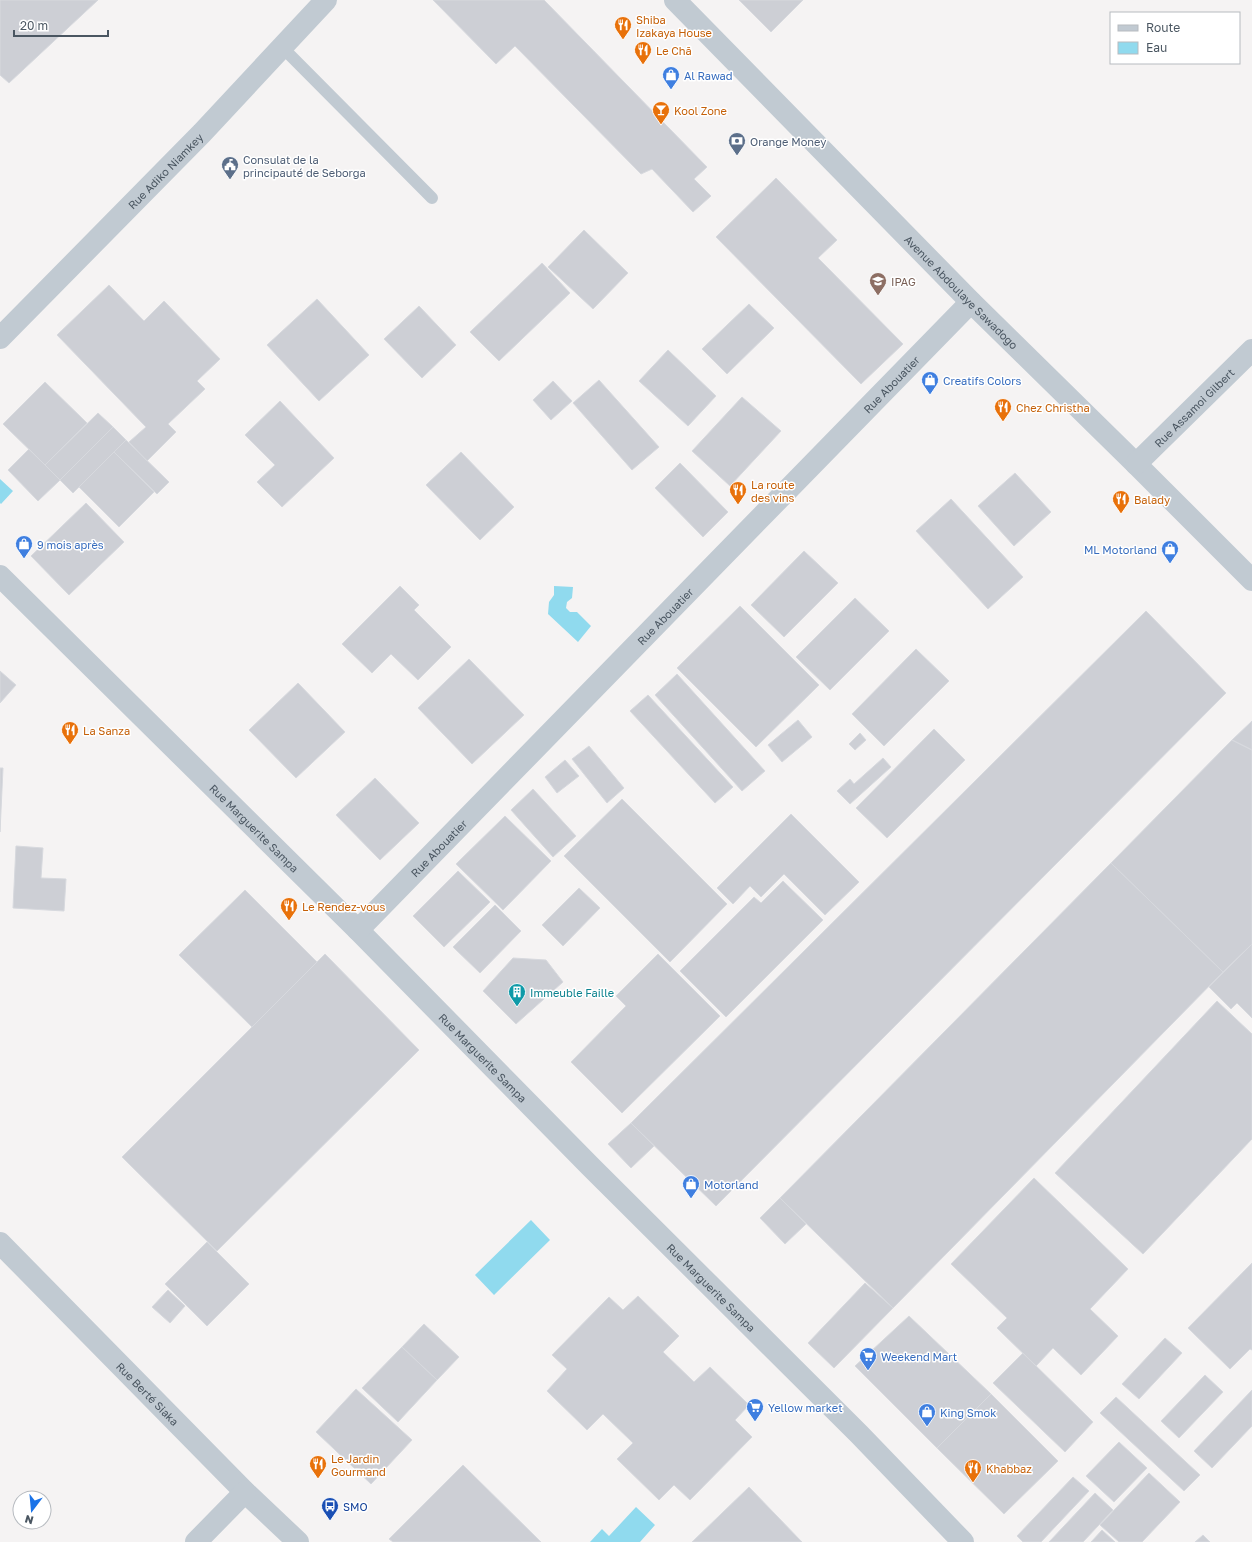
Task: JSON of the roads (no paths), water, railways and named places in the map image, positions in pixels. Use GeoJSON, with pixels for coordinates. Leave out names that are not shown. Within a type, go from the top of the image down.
{"type":"FeatureCollection","features":[{"type":"Feature","properties":{"kind":"street","name":"Rue Adiko Niamkey"},"geometry":{"type":"LineString","coordinates":[[0,338],[202,133],[326,0]]}},
{"type":"Feature","properties":{"kind":"street","name":"Avenue Abdoulaye Sawadogo"},"geometry":{"type":"LineString","coordinates":[[676,0],[971,302],[1252,580]]}},
{"type":"Feature","properties":{"kind":"street","name":"Rue Abouatier"},"geometry":{"type":"LineString","coordinates":[[358,930],[971,302]]}},
{"type":"Feature","properties":{"kind":"street","name":"Rue Assamoi Gilbert"},"geometry":{"type":"LineString","coordinates":[[1136,464],[1252,350]]}},
{"type":"Feature","properties":{"kind":"street","name":"Rue Marguerite Sampa"},"geometry":{"type":"LineString","coordinates":[[0,576],[358,930],[590,1166],[864,1440],[963,1542]]}},
{"type":"Feature","properties":{"kind":"street","name":"Rue Berté Siaka"},"geometry":{"type":"LineString","coordinates":[[0,1243],[246,1492],[298,1542]]}},
{"type":"Feature","properties":{"kind":"street"},"geometry":{"type":"LineString","coordinates":[[196,1542],[246,1492]]}},
{"type":"Feature","properties":{"kind":"lane"},"geometry":{"type":"LineString","coordinates":[[282,47],[432,198]]}},
{"type":"Feature","properties":{"kind":"water"},"geometry":{"type":"Polygon","coordinates":[[[0,479],[13,491],[1,504],[0,503],[0,479]]]}},
{"type":"Feature","properties":{"kind":"water"},"geometry":{"type":"Polygon","coordinates":[[[554,586],[573,587],[572,598],[567,602],[566,608],[570,612],[577,612],[591,626],[578,642],[548,614],[549,602],[554,595],[554,586]]]}},
{"type":"Feature","properties":{"kind":"water"},"geometry":{"type":"Polygon","coordinates":[[[531,1220],[550,1240],[494,1295],[475,1275],[531,1220]]]}},
{"type":"Feature","properties":{"kind":"water"},"geometry":{"type":"Polygon","coordinates":[[[636,1507],[655,1525],[640,1542],[590,1542],[602,1529],[609,1536],[636,1507]]]}},
{"type":"Feature","properties":{"kind":"place","name":"Shiba Izakaya House"},"geometry":{"type":"Point","coordinates":[623,40]}},
{"type":"Feature","properties":{"kind":"place","name":"Le Chā"},"geometry":{"type":"Point","coordinates":[643,65]}},
{"type":"Feature","properties":{"kind":"place","name":"Al Rawad"},"geometry":{"type":"Point","coordinates":[671,90]}},
{"type":"Feature","properties":{"kind":"place","name":"Kool Zone"},"geometry":{"type":"Point","coordinates":[661,125]}},
{"type":"Feature","properties":{"kind":"place","name":"Orange Money"},"geometry":{"type":"Point","coordinates":[737,156]}},
{"type":"Feature","properties":{"kind":"place","name":"Consulat de la principauté de Seborga"},"geometry":{"type":"Point","coordinates":[230,180]}},
{"type":"Feature","properties":{"kind":"place","name":"IPAG"},"geometry":{"type":"Point","coordinates":[878,296]}},
{"type":"Feature","properties":{"kind":"place","name":"Creatifs Colors"},"geometry":{"type":"Point","coordinates":[930,395]}},
{"type":"Feature","properties":{"kind":"place","name":"Chez Christha"},"geometry":{"type":"Point","coordinates":[1003,422]}},
{"type":"Feature","properties":{"kind":"place","name":"La route des vins"},"geometry":{"type":"Point","coordinates":[738,505]}},
{"type":"Feature","properties":{"kind":"place","name":"Balady"},"geometry":{"type":"Point","coordinates":[1121,514]}},
{"type":"Feature","properties":{"kind":"place","name":"9 mois après"},"geometry":{"type":"Point","coordinates":[24,559]}},
{"type":"Feature","properties":{"kind":"place","name":"ML Motorland"},"geometry":{"type":"Point","coordinates":[1170,564]}},
{"type":"Feature","properties":{"kind":"place","name":"La Sanza"},"geometry":{"type":"Point","coordinates":[70,745]}},
{"type":"Feature","properties":{"kind":"place","name":"Le Rendez-vous"},"geometry":{"type":"Point","coordinates":[289,921]}},
{"type":"Feature","properties":{"kind":"place","name":"Immeuble Faille"},"geometry":{"type":"Point","coordinates":[517,1007]}},
{"type":"Feature","properties":{"kind":"place","name":"Motorland"},"geometry":{"type":"Point","coordinates":[691,1199]}},
{"type":"Feature","properties":{"kind":"place","name":"Weekend Mart"},"geometry":{"type":"Point","coordinates":[868,1371]}},
{"type":"Feature","properties":{"kind":"place","name":"Yellow market"},"geometry":{"type":"Point","coordinates":[755,1422]}},
{"type":"Feature","properties":{"kind":"place","name":"King Smok"},"geometry":{"type":"Point","coordinates":[927,1427]}},
{"type":"Feature","properties":{"kind":"place","name":"Le Jardin Gourmand"},"geometry":{"type":"Point","coordinates":[318,1479]}},
{"type":"Feature","properties":{"kind":"place","name":"Khabbaz"},"geometry":{"type":"Point","coordinates":[973,1483]}},
{"type":"Feature","properties":{"kind":"place","name":"SMO"},"geometry":{"type":"Point","coordinates":[330,1521]}}]}
